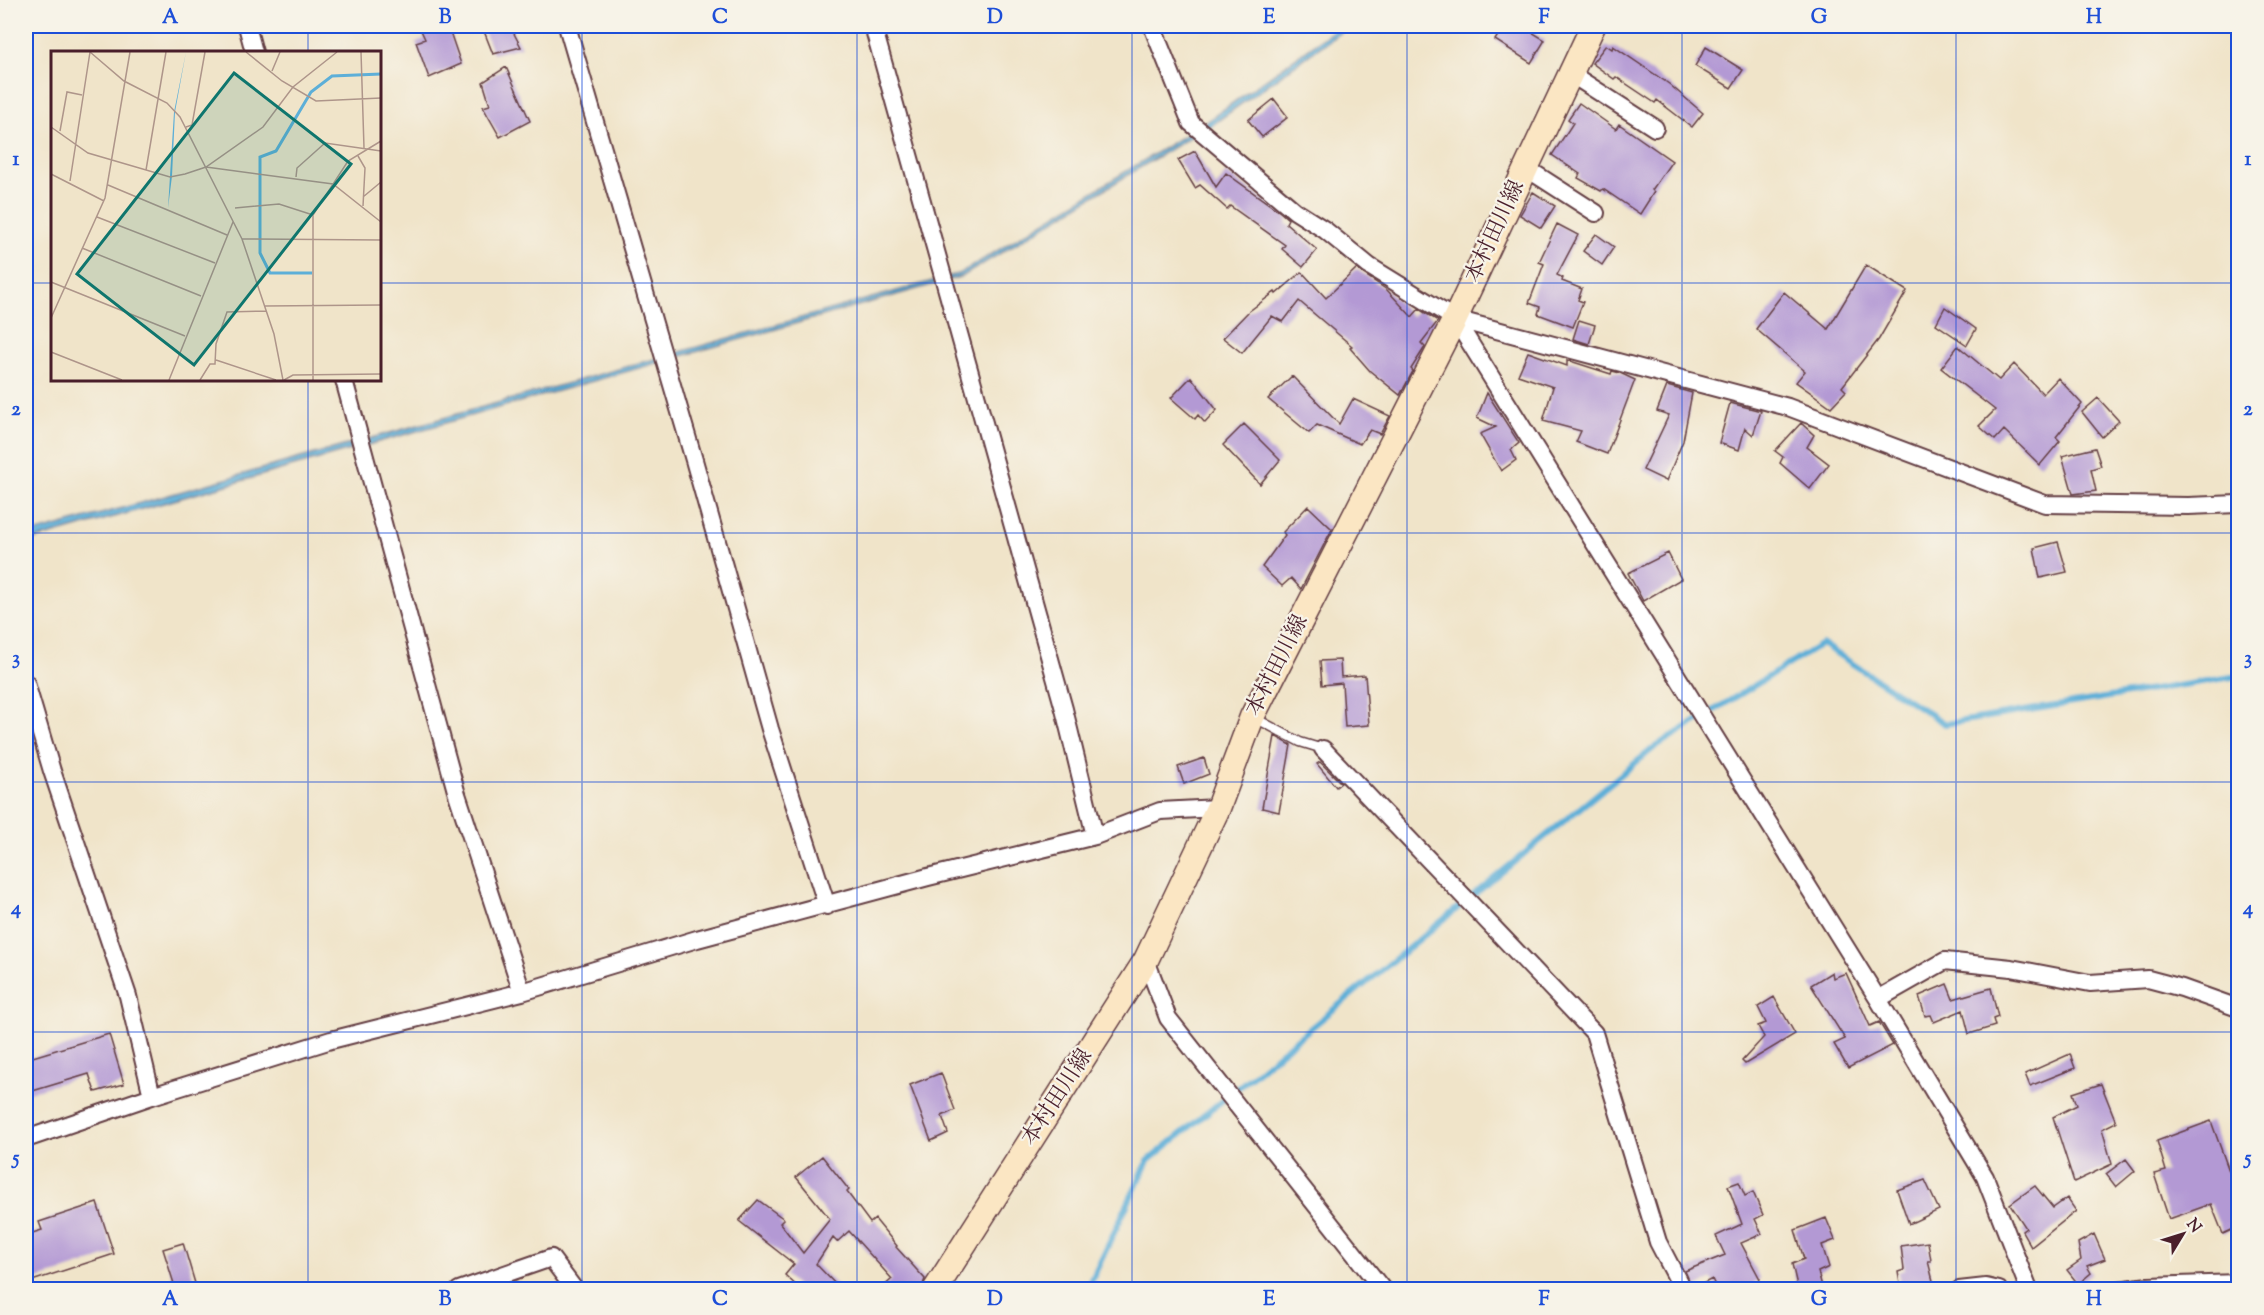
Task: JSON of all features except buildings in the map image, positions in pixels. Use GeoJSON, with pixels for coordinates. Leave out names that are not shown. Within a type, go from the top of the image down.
{"type":"FeatureCollection","features":[{"type":"Feature","properties":{"kind":"main road","name":"本村田川線"},"geometry":{"type":"LineString","coordinates":[[935,1290],[1146,960],[1218,808],[1252,717],[1455,319],[1593,26]]}},
{"type":"Feature","properties":{"kind":"street"},"geometry":{"type":"LineString","coordinates":[[247,26],[254,51]]}},
{"type":"Feature","properties":{"kind":"street"},"geometry":{"type":"LineString","coordinates":[[567,26],[770,729],[827,906]]}},
{"type":"Feature","properties":{"kind":"street"},"geometry":{"type":"LineString","coordinates":[[873,26],[1058,686],[1095,836]]}},
{"type":"Feature","properties":{"kind":"street"},"geometry":{"type":"LineString","coordinates":[[1152,26],[1191,123],[1295,211],[1325,230],[1369,266],[1455,319],[1788,407],[2045,504],[2188,506],[2238,504]]}},
{"type":"Feature","properties":{"kind":"street"},"geometry":{"type":"LineString","coordinates":[[1570,74],[1655,128]]}},
{"type":"Feature","properties":{"kind":"street"},"geometry":{"type":"LineString","coordinates":[[1526,168],[1596,213]]}},
{"type":"Feature","properties":{"kind":"street"},"geometry":{"type":"LineString","coordinates":[[1455,319],[1878,999],[1985,1177],[2028,1290]]}},
{"type":"Feature","properties":{"kind":"street"},"geometry":{"type":"LineString","coordinates":[[344,381],[456,791],[522,992]]}},
{"type":"Feature","properties":{"kind":"street"},"geometry":{"type":"LineString","coordinates":[[26,683],[52,771],[128,996],[153,1096]]}},
{"type":"Feature","properties":{"kind":"street"},"geometry":{"type":"LineString","coordinates":[[1323,749],[1594,1033],[1658,1242],[1683,1290]]}},
{"type":"Feature","properties":{"kind":"street"},"geometry":{"type":"LineString","coordinates":[[26,1139],[331,1040],[522,992],[697,939],[827,906],[928,877],[1095,836],[1160,811],[1218,808]]}},
{"type":"Feature","properties":{"kind":"street"},"geometry":{"type":"LineString","coordinates":[[1146,960],[1168,1017],[1383,1290]]}},
{"type":"Feature","properties":{"kind":"street"},"geometry":{"type":"LineString","coordinates":[[1878,999],[1945,960],[2011,968],[2090,983],[2148,980],[2182,988],[2238,1008]]}},
{"type":"Feature","properties":{"kind":"street"},"geometry":{"type":"LineString","coordinates":[[459,1290],[551,1258],[575,1290]]}},
{"type":"Feature","properties":{"kind":"street"},"geometry":{"type":"LineString","coordinates":[[2118,1290],[2148,1286],[2238,1283]]}},
{"type":"Feature","properties":{"kind":"street"},"geometry":{"type":"LineString","coordinates":[[1959,1290],[1986,1287],[1999,1290]]}},
{"type":"Feature","properties":{"kind":"lane"},"geometry":{"type":"LineString","coordinates":[[1252,717],[1300,742],[1323,749]]}},
{"type":"Feature","properties":{"kind":"water"},"geometry":{"type":"Polygon","coordinates":[[[1340,26],[1349,26],[1205,130],[963,276],[26,542],[26,535],[961,273],[1203,124],[1340,26]]]}},
{"type":"Feature","properties":{"kind":"waterway"},"geometry":{"type":"LineString","coordinates":[[1087,1290],[1148,1161],[1656,746],[1822,644],[1945,724],[2238,676]]}}]}
